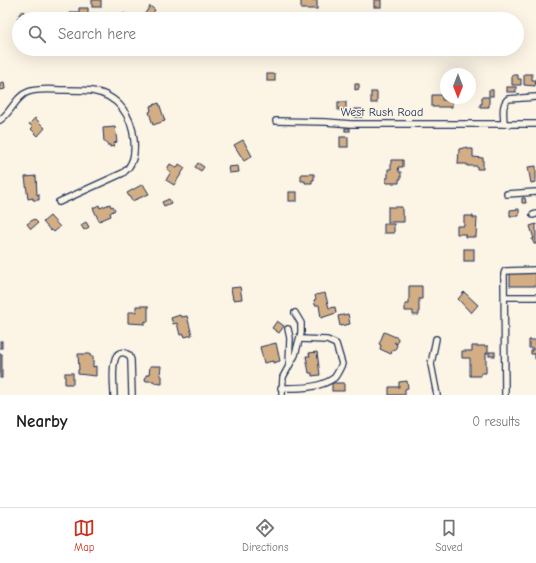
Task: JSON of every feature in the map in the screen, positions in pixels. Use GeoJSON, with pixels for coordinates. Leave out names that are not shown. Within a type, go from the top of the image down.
{"type":"FeatureCollection","features":[{"type":"Feature","properties":{"kind":"street"},"geometry":{"type":"LineString","coordinates":[[0,120],[11,110],[26,92],[39,89],[100,93],[119,104],[126,112],[132,125],[135,149],[134,159],[129,168],[123,173],[59,202]]}},
{"type":"Feature","properties":{"kind":"street"},"geometry":{"type":"LineString","coordinates":[[504,124],[504,106],[508,99],[536,97]]}},
{"type":"Feature","properties":{"kind":"street","name":"West Rush Road"},"geometry":{"type":"LineString","coordinates":[[276,121],[350,124],[536,124]]}},
{"type":"Feature","properties":{"kind":"street"},"geometry":{"type":"LineString","coordinates":[[507,194],[536,192]]}},
{"type":"Feature","properties":{"kind":"street"},"geometry":{"type":"LineString","coordinates":[[504,395],[504,274],[505,271],[536,270]]}},
{"type":"Feature","properties":{"kind":"street"},"geometry":{"type":"LineString","coordinates":[[505,297],[536,296]]}},
{"type":"Feature","properties":{"kind":"street"},"geometry":{"type":"LineString","coordinates":[[282,395],[281,388],[283,377],[295,355],[302,327],[295,313]]}},
{"type":"Feature","properties":{"kind":"street"},"geometry":{"type":"LineString","coordinates":[[288,329],[290,338],[288,358],[290,365]]}},
{"type":"Feature","properties":{"kind":"street"},"geometry":{"type":"LineString","coordinates":[[281,388],[317,386],[334,377],[342,364],[336,344],[327,340],[300,339]]}},
{"type":"Feature","properties":{"kind":"street"},"geometry":{"type":"LineString","coordinates":[[436,339],[431,364],[437,395]]}},
{"type":"Feature","properties":{"kind":"street"},"geometry":{"type":"LineString","coordinates":[[114,395],[114,360],[117,354],[122,353],[129,355],[131,360],[132,395]]}},
{"type":"Feature","properties":{"kind":"building"},"geometry":{"type":"Polygon","coordinates":[[[92,0],[101,0],[101,7],[92,7],[92,0]]]}},
{"type":"Feature","properties":{"kind":"building"},"geometry":{"type":"Polygon","coordinates":[[[301,0],[317,0],[317,9],[301,9],[301,0]]]}},
{"type":"Feature","properties":{"kind":"building"},"geometry":{"type":"Polygon","coordinates":[[[374,0],[381,0],[381,7],[374,7],[374,0]]]}},
{"type":"Feature","properties":{"kind":"building"},"geometry":{"type":"Polygon","coordinates":[[[150,6],[155,10],[154,12],[146,12],[150,6]]]}},
{"type":"Feature","properties":{"kind":"building"},"geometry":{"type":"Polygon","coordinates":[[[79,8],[88,8],[88,12],[79,12],[79,8]]]}},
{"type":"Feature","properties":{"kind":"building"},"geometry":{"type":"Polygon","coordinates":[[[267,74],[275,74],[275,81],[267,81],[267,74]]]}},
{"type":"Feature","properties":{"kind":"building"},"geometry":{"type":"Polygon","coordinates":[[[524,74],[532,74],[532,80],[536,80],[535,86],[524,85],[524,74]]]}},
{"type":"Feature","properties":{"kind":"building"},"geometry":{"type":"Polygon","coordinates":[[[512,75],[518,75],[518,79],[521,79],[521,85],[512,85],[512,75]]]}},
{"type":"Feature","properties":{"kind":"building"},"geometry":{"type":"Polygon","coordinates":[[[4,82],[5,89],[0,90],[0,83],[4,82]]]}},
{"type":"Feature","properties":{"kind":"building"},"geometry":{"type":"Polygon","coordinates":[[[355,84],[359,84],[359,89],[355,90],[355,84]]]}},
{"type":"Feature","properties":{"kind":"building"},"geometry":{"type":"Polygon","coordinates":[[[507,87],[516,87],[516,92],[507,92],[507,87]]]}},
{"type":"Feature","properties":{"kind":"building"},"geometry":{"type":"Polygon","coordinates":[[[489,90],[493,90],[493,96],[489,96],[489,90]]]}},
{"type":"Feature","properties":{"kind":"building"},"geometry":{"type":"Polygon","coordinates":[[[371,92],[377,92],[377,103],[371,103],[371,92]]]}},
{"type":"Feature","properties":{"kind":"building"},"geometry":{"type":"Polygon","coordinates":[[[432,95],[440,95],[440,104],[452,104],[452,107],[432,107],[432,95]]]}},
{"type":"Feature","properties":{"kind":"building"},"geometry":{"type":"Polygon","coordinates":[[[482,97],[489,97],[489,107],[480,107],[480,104],[482,104],[482,97]]]}},
{"type":"Feature","properties":{"kind":"building"},"geometry":{"type":"Polygon","coordinates":[[[338,102],[346,102],[346,110],[338,110],[338,102]]]}},
{"type":"Feature","properties":{"kind":"building"},"geometry":{"type":"Polygon","coordinates":[[[159,103],[165,121],[153,125],[149,112],[151,111],[150,106],[159,103]]]}},
{"type":"Feature","properties":{"kind":"building"},"geometry":{"type":"Polygon","coordinates":[[[354,109],[362,109],[362,117],[354,117],[354,109]]]}},
{"type":"Feature","properties":{"kind":"building"},"geometry":{"type":"Polygon","coordinates":[[[35,118],[45,128],[38,136],[31,129],[33,127],[29,124],[35,118]]]}},
{"type":"Feature","properties":{"kind":"building"},"geometry":{"type":"Polygon","coordinates":[[[115,127],[117,142],[114,143],[114,146],[110,147],[110,145],[107,145],[107,142],[104,142],[103,128],[115,127]]]}},
{"type":"Feature","properties":{"kind":"building"},"geometry":{"type":"Polygon","coordinates":[[[345,128],[350,128],[350,131],[345,131],[345,128]]]}},
{"type":"Feature","properties":{"kind":"building"},"geometry":{"type":"Polygon","coordinates":[[[340,137],[348,137],[348,147],[340,147],[340,137]]]}},
{"type":"Feature","properties":{"kind":"building"},"geometry":{"type":"Polygon","coordinates":[[[243,140],[252,156],[244,161],[234,145],[243,140]]]}},
{"type":"Feature","properties":{"kind":"building"},"geometry":{"type":"Polygon","coordinates":[[[467,147],[467,149],[473,149],[473,157],[483,158],[483,169],[477,169],[477,166],[467,166],[467,164],[458,164],[459,149],[467,147]]]}},
{"type":"Feature","properties":{"kind":"building"},"geometry":{"type":"Polygon","coordinates":[[[391,160],[403,160],[403,167],[398,167],[399,172],[401,172],[401,179],[399,179],[399,183],[386,183],[386,178],[388,178],[388,169],[391,169],[391,160]]]}},
{"type":"Feature","properties":{"kind":"building"},"geometry":{"type":"Polygon","coordinates":[[[198,163],[204,167],[201,171],[195,167],[198,163]]]}},
{"type":"Feature","properties":{"kind":"building"},"geometry":{"type":"Polygon","coordinates":[[[170,164],[177,168],[179,164],[185,168],[174,185],[166,180],[171,172],[167,169],[170,164]]]}},
{"type":"Feature","properties":{"kind":"building"},"geometry":{"type":"Polygon","coordinates":[[[238,166],[239,172],[229,173],[228,167],[238,166]]]}},
{"type":"Feature","properties":{"kind":"building"},"geometry":{"type":"Polygon","coordinates":[[[536,166],[536,182],[531,183],[528,167],[536,166]]]}},
{"type":"Feature","properties":{"kind":"building"},"geometry":{"type":"Polygon","coordinates":[[[301,174],[314,174],[314,180],[312,180],[312,183],[305,183],[305,181],[301,181],[301,174]]]}},
{"type":"Feature","properties":{"kind":"building"},"geometry":{"type":"Polygon","coordinates":[[[36,176],[37,195],[39,194],[39,200],[33,200],[33,198],[28,199],[25,177],[36,176]]]}},
{"type":"Feature","properties":{"kind":"building"},"geometry":{"type":"Polygon","coordinates":[[[143,184],[149,194],[132,201],[127,193],[143,184]]]}},
{"type":"Feature","properties":{"kind":"building"},"geometry":{"type":"Polygon","coordinates":[[[289,192],[297,192],[297,201],[289,201],[289,192]]]}},
{"type":"Feature","properties":{"kind":"building"},"geometry":{"type":"Polygon","coordinates":[[[522,198],[525,198],[526,203],[522,203],[522,198]]]}},
{"type":"Feature","properties":{"kind":"building"},"geometry":{"type":"Polygon","coordinates":[[[169,199],[171,203],[164,206],[162,202],[169,199]]]}},
{"type":"Feature","properties":{"kind":"building"},"geometry":{"type":"Polygon","coordinates":[[[110,204],[115,210],[110,213],[111,216],[99,221],[93,208],[99,205],[100,208],[110,204]]]}},
{"type":"Feature","properties":{"kind":"building"},"geometry":{"type":"Polygon","coordinates":[[[388,207],[402,207],[404,222],[388,222],[388,207]]]}},
{"type":"Feature","properties":{"kind":"building"},"geometry":{"type":"Polygon","coordinates":[[[519,209],[519,216],[510,216],[510,210],[519,209]]]}},
{"type":"Feature","properties":{"kind":"building"},"geometry":{"type":"Polygon","coordinates":[[[50,216],[60,227],[54,232],[52,230],[51,231],[43,222],[50,216]]]}},
{"type":"Feature","properties":{"kind":"building"},"geometry":{"type":"Polygon","coordinates":[[[464,216],[473,216],[473,218],[477,218],[476,237],[465,237],[465,234],[457,234],[457,226],[464,226],[464,216]]]}},
{"type":"Feature","properties":{"kind":"building"},"geometry":{"type":"Polygon","coordinates":[[[34,219],[38,223],[31,229],[27,224],[34,219]]]}},
{"type":"Feature","properties":{"kind":"building"},"geometry":{"type":"Polygon","coordinates":[[[86,222],[89,227],[84,230],[81,225],[86,222]]]}},
{"type":"Feature","properties":{"kind":"building"},"geometry":{"type":"Polygon","coordinates":[[[384,224],[394,224],[394,233],[384,233],[384,224]]]}},
{"type":"Feature","properties":{"kind":"building"},"geometry":{"type":"Polygon","coordinates":[[[536,224],[536,244],[534,244],[530,226],[536,224]]]}},
{"type":"Feature","properties":{"kind":"building"},"geometry":{"type":"Polygon","coordinates":[[[464,249],[474,249],[474,261],[464,261],[464,249]]]}},
{"type":"Feature","properties":{"kind":"building"},"geometry":{"type":"Polygon","coordinates":[[[510,272],[536,272],[536,286],[510,286],[510,272]]]}},
{"type":"Feature","properties":{"kind":"building"},"geometry":{"type":"Polygon","coordinates":[[[409,286],[422,286],[422,299],[419,299],[419,315],[413,315],[413,311],[405,311],[405,304],[409,304],[409,286]]]}},
{"type":"Feature","properties":{"kind":"building"},"geometry":{"type":"Polygon","coordinates":[[[240,287],[242,299],[233,300],[231,288],[240,287]]]}},
{"type":"Feature","properties":{"kind":"building"},"geometry":{"type":"Polygon","coordinates":[[[464,292],[478,305],[471,313],[458,299],[464,292]]]}},
{"type":"Feature","properties":{"kind":"building"},"geometry":{"type":"Polygon","coordinates":[[[325,293],[329,308],[335,307],[336,313],[321,318],[319,305],[315,305],[314,300],[316,299],[315,295],[325,293]]]}},
{"type":"Feature","properties":{"kind":"building"},"geometry":{"type":"Polygon","coordinates":[[[136,306],[148,306],[148,322],[145,321],[145,324],[128,323],[128,312],[136,312],[136,306]]]}},
{"type":"Feature","properties":{"kind":"building"},"geometry":{"type":"Polygon","coordinates":[[[348,314],[350,324],[340,326],[338,316],[348,314]]]}},
{"type":"Feature","properties":{"kind":"building"},"geometry":{"type":"Polygon","coordinates":[[[180,315],[181,317],[187,316],[192,335],[185,337],[184,334],[180,335],[177,323],[173,324],[171,318],[180,315]]]}},
{"type":"Feature","properties":{"kind":"building"},"geometry":{"type":"Polygon","coordinates":[[[277,321],[284,326],[279,333],[272,328],[277,321]]]}},
{"type":"Feature","properties":{"kind":"building"},"geometry":{"type":"Polygon","coordinates":[[[384,332],[398,338],[397,344],[394,342],[397,345],[395,350],[393,349],[391,354],[380,349],[381,345],[379,344],[384,332]]]}},
{"type":"Feature","properties":{"kind":"building"},"geometry":{"type":"Polygon","coordinates":[[[529,340],[536,340],[536,359],[535,354],[531,354],[531,350],[533,350],[533,348],[529,348],[529,340]]]}},
{"type":"Feature","properties":{"kind":"building"},"geometry":{"type":"Polygon","coordinates":[[[0,341],[2,341],[2,348],[0,348],[0,341]]]}},
{"type":"Feature","properties":{"kind":"building"},"geometry":{"type":"Polygon","coordinates":[[[276,343],[280,361],[264,363],[260,347],[276,343]]]}},
{"type":"Feature","properties":{"kind":"building"},"geometry":{"type":"Polygon","coordinates":[[[472,346],[488,346],[488,353],[486,353],[486,373],[481,373],[481,376],[470,376],[470,358],[462,358],[462,351],[472,351],[472,346]]]}},
{"type":"Feature","properties":{"kind":"building"},"geometry":{"type":"Polygon","coordinates":[[[317,352],[320,375],[312,376],[312,373],[309,373],[306,356],[310,356],[309,353],[317,352]]]}},
{"type":"Feature","properties":{"kind":"building"},"geometry":{"type":"Polygon","coordinates":[[[489,352],[495,352],[495,356],[489,356],[489,352]]]}},
{"type":"Feature","properties":{"kind":"building"},"geometry":{"type":"Polygon","coordinates":[[[0,354],[2,354],[2,378],[0,378],[0,354]]]}},
{"type":"Feature","properties":{"kind":"building"},"geometry":{"type":"Polygon","coordinates":[[[78,354],[90,354],[90,356],[93,356],[93,367],[96,366],[96,376],[78,374],[78,354]]]}},
{"type":"Feature","properties":{"kind":"building"},"geometry":{"type":"Polygon","coordinates":[[[150,366],[161,366],[160,376],[162,376],[162,384],[154,383],[154,381],[145,381],[146,375],[149,375],[150,366]]]}},
{"type":"Feature","properties":{"kind":"building"},"geometry":{"type":"Polygon","coordinates":[[[65,373],[73,373],[73,384],[65,384],[65,373]]]}},
{"type":"Feature","properties":{"kind":"building"},"geometry":{"type":"Polygon","coordinates":[[[407,381],[408,388],[405,389],[405,395],[389,395],[389,387],[399,387],[399,382],[407,381]]]}},
{"type":"Feature","properties":{"kind":"building"},"geometry":{"type":"Polygon","coordinates":[[[332,383],[344,383],[344,391],[332,391],[332,383]]]}}]}
